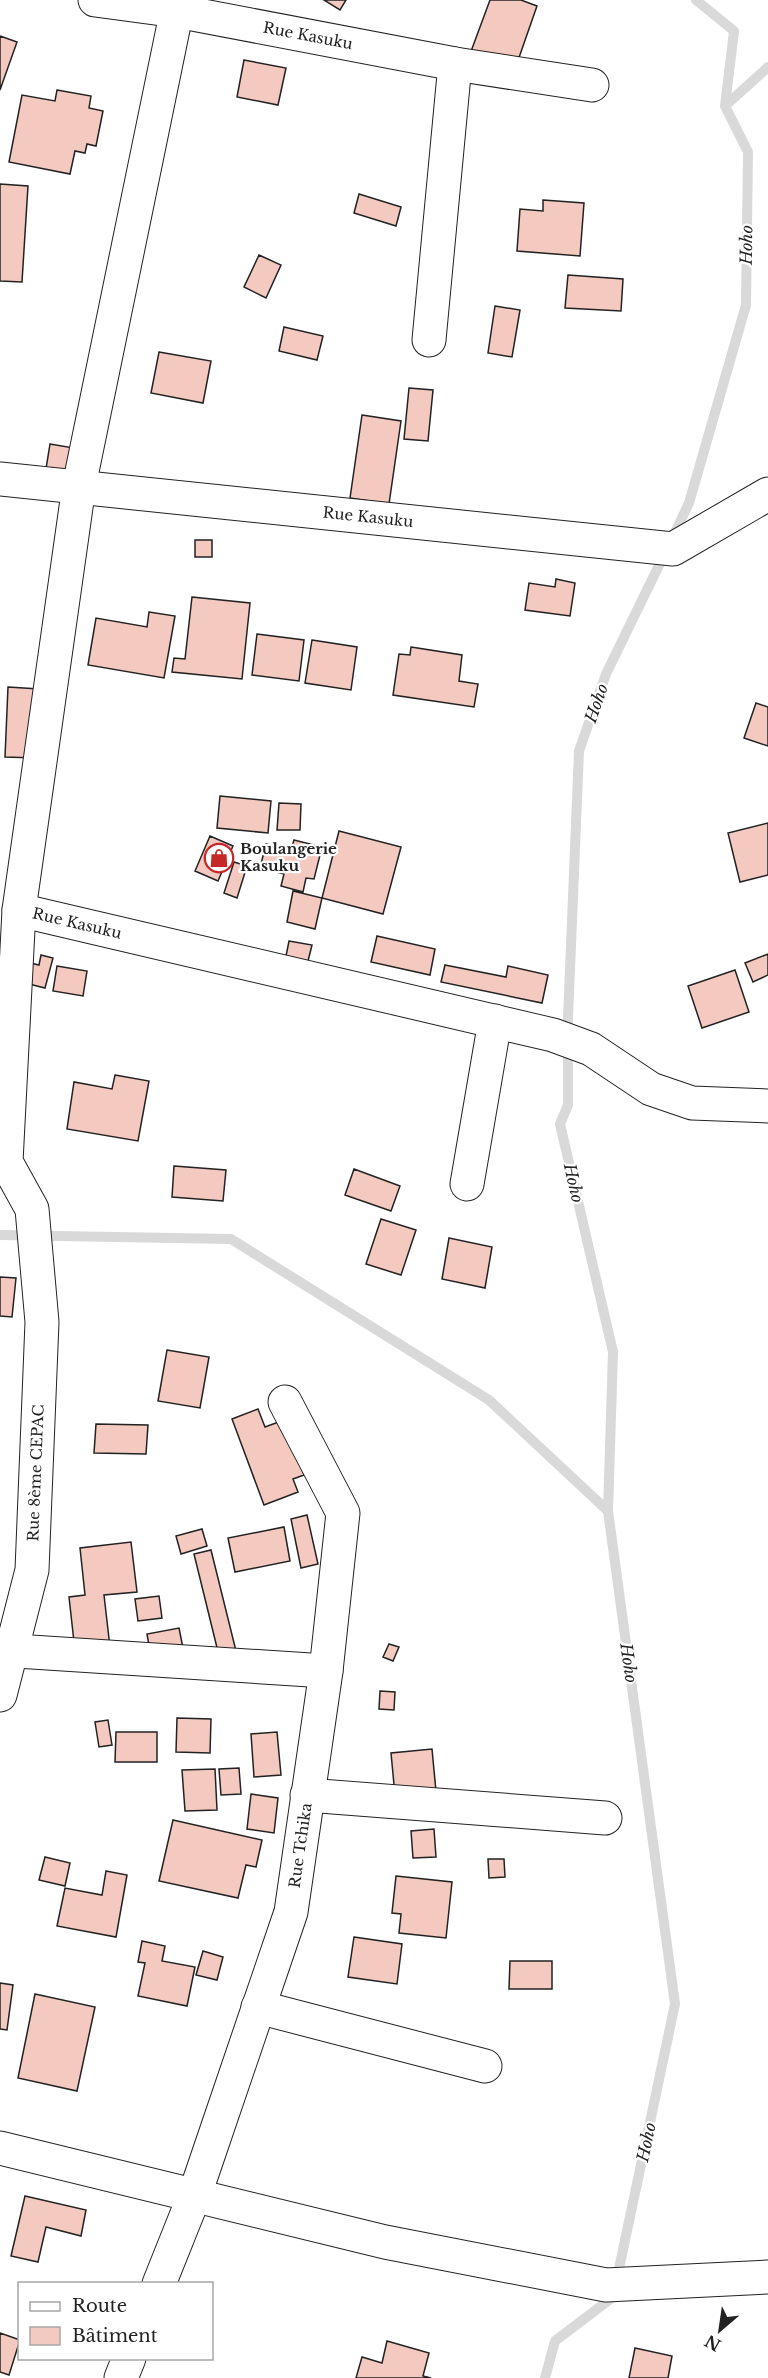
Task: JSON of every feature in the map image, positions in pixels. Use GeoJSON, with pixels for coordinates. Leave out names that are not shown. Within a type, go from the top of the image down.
{"type":"FeatureCollection","features":[{"type":"Feature","properties":{"kind":"street","name":"Rue Kasuku"},"geometry":{"type":"LineString","coordinates":[[95,0],[178,5],[454,64],[592,85]]}},
{"type":"Feature","properties":{"kind":"street"},"geometry":{"type":"LineString","coordinates":[[79,486],[178,5]]}},
{"type":"Feature","properties":{"kind":"street"},"geometry":{"type":"LineString","coordinates":[[429,340],[454,64]]}},
{"type":"Feature","properties":{"kind":"street","name":"Rue Kasuku"},"geometry":{"type":"LineString","coordinates":[[0,479],[666,548],[768,494]]}},
{"type":"Feature","properties":{"kind":"street","name":"Rue Kasuku"},"geometry":{"type":"LineString","coordinates":[[79,486],[19,910],[553,1035],[591,1048],[651,1089],[692,1103],[768,1106]]}},
{"type":"Feature","properties":{"kind":"street","name":"Rue 8ème CEPAC"},"geometry":{"type":"LineString","coordinates":[[0,1695],[6,1651],[32,1570],[42,1322],[32,1209],[6,1162],[19,910]]}},
{"type":"Feature","properties":{"kind":"street"},"geometry":{"type":"LineString","coordinates":[[467,1184],[495,1021]]}},
{"type":"Feature","properties":{"kind":"street","name":"Rue Tchika"},"geometry":{"type":"LineString","coordinates":[[159,2282],[195,2194],[291,1912],[327,1671],[343,1513],[285,1402]]}},
{"type":"Feature","properties":{"kind":"street"},"geometry":{"type":"LineString","coordinates":[[6,1651],[327,1671]]}},
{"type":"Feature","properties":{"kind":"street"},"geometry":{"type":"LineString","coordinates":[[307,1795],[605,1818]]}},
{"type":"Feature","properties":{"kind":"street"},"geometry":{"type":"LineString","coordinates":[[258,2007],[486,2066]]}},
{"type":"Feature","properties":{"kind":"street"},"geometry":{"type":"LineString","coordinates":[[0,2148],[385,2242],[619,2284],[768,2277]]}},
{"type":"Feature","properties":{"kind":"street"},"geometry":{"type":"LineString","coordinates":[[121,2378],[128,2360]]}},
{"type":"Feature","properties":{"kind":"building"},"geometry":{"type":"Polygon","coordinates":[[[324,0],[346,0],[340,10],[324,0]]]}},
{"type":"Feature","properties":{"kind":"building"},"geometry":{"type":"Polygon","coordinates":[[[490,0],[521,0],[537,6],[515,69],[470,54],[490,0]]]}},
{"type":"Feature","properties":{"kind":"building"},"geometry":{"type":"Polygon","coordinates":[[[0,36],[17,42],[0,90],[0,36]]]}},
{"type":"Feature","properties":{"kind":"building"},"geometry":{"type":"Polygon","coordinates":[[[244,60],[286,68],[278,105],[237,97],[244,60]]]}},
{"type":"Feature","properties":{"kind":"building"},"geometry":{"type":"Polygon","coordinates":[[[57,90],[91,96],[89,108],[103,111],[96,146],[87,144],[85,153],[75,151],[70,174],[9,162],[22,95],[55,101],[57,90]]]}},
{"type":"Feature","properties":{"kind":"building"},"geometry":{"type":"Polygon","coordinates":[[[0,184],[28,186],[22,282],[0,281],[0,184]]]}},
{"type":"Feature","properties":{"kind":"building"},"geometry":{"type":"Polygon","coordinates":[[[359,194],[401,207],[396,226],[354,213],[359,194]]]}},
{"type":"Feature","properties":{"kind":"building"},"geometry":{"type":"Polygon","coordinates":[[[543,200],[584,203],[580,256],[517,251],[520,209],[543,211],[543,200]]]}},
{"type":"Feature","properties":{"kind":"building"},"geometry":{"type":"Polygon","coordinates":[[[259,255],[281,265],[266,298],[244,287],[259,255]]]}},
{"type":"Feature","properties":{"kind":"building"},"geometry":{"type":"Polygon","coordinates":[[[568,275],[623,279],[621,311],[565,308],[568,275]]]}},
{"type":"Feature","properties":{"kind":"building"},"geometry":{"type":"Polygon","coordinates":[[[495,306],[520,310],[512,357],[488,353],[495,306]]]}},
{"type":"Feature","properties":{"kind":"building"},"geometry":{"type":"Polygon","coordinates":[[[284,327],[323,336],[317,360],[279,351],[284,327]]]}},
{"type":"Feature","properties":{"kind":"building"},"geometry":{"type":"Polygon","coordinates":[[[159,352],[211,361],[203,403],[151,393],[159,352]]]}},
{"type":"Feature","properties":{"kind":"building"},"geometry":{"type":"Polygon","coordinates":[[[409,388],[433,390],[428,441],[404,439],[409,388]]]}},
{"type":"Feature","properties":{"kind":"building"},"geometry":{"type":"Polygon","coordinates":[[[362,415],[401,421],[389,504],[350,498],[362,415]]]}},
{"type":"Feature","properties":{"kind":"building"},"geometry":{"type":"Polygon","coordinates":[[[50,444],[74,448],[69,479],[45,475],[50,444]]]}},
{"type":"Feature","properties":{"kind":"building"},"geometry":{"type":"Polygon","coordinates":[[[195,540],[212,540],[212,557],[195,557],[195,540]]]}},
{"type":"Feature","properties":{"kind":"building"},"geometry":{"type":"Polygon","coordinates":[[[556,579],[575,583],[570,616],[525,610],[529,583],[555,587],[556,579]]]}},
{"type":"Feature","properties":{"kind":"building"},"geometry":{"type":"Polygon","coordinates":[[[192,597],[250,603],[242,679],[172,672],[174,658],[185,659],[192,597]]]}},
{"type":"Feature","properties":{"kind":"building"},"geometry":{"type":"Polygon","coordinates":[[[149,612],[175,616],[164,678],[88,665],[96,618],[147,627],[149,612]]]}},
{"type":"Feature","properties":{"kind":"building"},"geometry":{"type":"Polygon","coordinates":[[[257,634],[304,640],[299,681],[252,675],[257,634]]]}},
{"type":"Feature","properties":{"kind":"building"},"geometry":{"type":"Polygon","coordinates":[[[312,640],[357,647],[351,690],[305,683],[312,640]]]}},
{"type":"Feature","properties":{"kind":"building"},"geometry":{"type":"Polygon","coordinates":[[[411,647],[462,655],[459,681],[478,684],[474,707],[393,695],[399,654],[410,655],[411,647]]]}},
{"type":"Feature","properties":{"kind":"building"},"geometry":{"type":"Polygon","coordinates":[[[8,687],[39,689],[36,758],[5,757],[8,687]]]}},
{"type":"Feature","properties":{"kind":"building"},"geometry":{"type":"Polygon","coordinates":[[[756,703],[768,707],[768,746],[744,738],[756,703]]]}},
{"type":"Feature","properties":{"kind":"building"},"geometry":{"type":"Polygon","coordinates":[[[220,796],[271,801],[268,833],[217,828],[220,796]]]}},
{"type":"Feature","properties":{"kind":"building"},"geometry":{"type":"Polygon","coordinates":[[[279,803],[301,804],[300,830],[277,830],[279,803]]]}},
{"type":"Feature","properties":{"kind":"building"},"geometry":{"type":"Polygon","coordinates":[[[768,823],[768,875],[740,882],[728,833],[768,823]]]}},
{"type":"Feature","properties":{"kind":"building"},"geometry":{"type":"Polygon","coordinates":[[[339,831],[401,847],[383,914],[322,898],[339,831]]]}},
{"type":"Feature","properties":{"kind":"building"},"geometry":{"type":"Polygon","coordinates":[[[210,836],[233,846],[218,881],[195,871],[210,836]]]}},
{"type":"Feature","properties":{"kind":"building"},"geometry":{"type":"Polygon","coordinates":[[[294,840],[322,847],[314,879],[306,878],[303,892],[281,886],[284,874],[260,868],[266,844],[291,850],[294,840]]]}},
{"type":"Feature","properties":{"kind":"building"},"geometry":{"type":"Polygon","coordinates":[[[234,862],[247,866],[237,898],[224,893],[234,862]]]}},
{"type":"Feature","properties":{"kind":"building"},"geometry":{"type":"Polygon","coordinates":[[[293,891],[322,898],[315,929],[287,922],[293,891]]]}},
{"type":"Feature","properties":{"kind":"building"},"geometry":{"type":"Polygon","coordinates":[[[377,936],[435,949],[430,975],[371,962],[377,936]]]}},
{"type":"Feature","properties":{"kind":"building"},"geometry":{"type":"Polygon","coordinates":[[[289,941],[312,945],[308,961],[286,956],[289,941]]]}},
{"type":"Feature","properties":{"kind":"building"},"geometry":{"type":"Polygon","coordinates":[[[768,954],[768,975],[753,982],[745,963],[768,954]]]}},
{"type":"Feature","properties":{"kind":"building"},"geometry":{"type":"Polygon","coordinates":[[[41,955],[53,958],[45,988],[17,981],[22,961],[39,965],[41,955]]]}},
{"type":"Feature","properties":{"kind":"building"},"geometry":{"type":"Polygon","coordinates":[[[445,965],[506,977],[508,966],[548,975],[542,1003],[441,982],[445,965]]]}},
{"type":"Feature","properties":{"kind":"building"},"geometry":{"type":"Polygon","coordinates":[[[57,966],[87,971],[83,996],[53,991],[57,966]]]}},
{"type":"Feature","properties":{"kind":"building"},"geometry":{"type":"Polygon","coordinates":[[[735,970],[749,1012],[702,1028],[688,986],[735,970]]]}},
{"type":"Feature","properties":{"kind":"building"},"geometry":{"type":"Polygon","coordinates":[[[115,1075],[149,1081],[138,1141],[67,1129],[74,1082],[112,1089],[115,1075]]]}},
{"type":"Feature","properties":{"kind":"building"},"geometry":{"type":"Polygon","coordinates":[[[174,1166],[226,1170],[223,1201],[172,1197],[174,1166]]]}},
{"type":"Feature","properties":{"kind":"building"},"geometry":{"type":"Polygon","coordinates":[[[354,1169],[400,1186],[391,1211],[345,1195],[354,1169]]]}},
{"type":"Feature","properties":{"kind":"building"},"geometry":{"type":"Polygon","coordinates":[[[381,1219],[416,1230],[401,1275],[366,1264],[381,1219]]]}},
{"type":"Feature","properties":{"kind":"building"},"geometry":{"type":"Polygon","coordinates":[[[449,1238],[492,1247],[485,1288],[442,1279],[449,1238]]]}},
{"type":"Feature","properties":{"kind":"building"},"geometry":{"type":"Polygon","coordinates":[[[0,1277],[16,1278],[12,1317],[0,1316],[0,1277]]]}},
{"type":"Feature","properties":{"kind":"building"},"geometry":{"type":"Polygon","coordinates":[[[167,1350],[209,1357],[200,1408],[158,1401],[167,1350]]]}},
{"type":"Feature","properties":{"kind":"building"},"geometry":{"type":"Polygon","coordinates":[[[258,1409],[265,1427],[284,1420],[304,1475],[293,1479],[298,1492],[264,1505],[232,1419],[258,1409]]]}},
{"type":"Feature","properties":{"kind":"building"},"geometry":{"type":"Polygon","coordinates":[[[96,1424],[148,1425],[146,1454],[94,1453],[96,1424]]]}},
{"type":"Feature","properties":{"kind":"building"},"geometry":{"type":"Polygon","coordinates":[[[307,1515],[318,1564],[301,1568],[291,1519],[307,1515]]]}},
{"type":"Feature","properties":{"kind":"building"},"geometry":{"type":"Polygon","coordinates":[[[284,1527],[290,1561],[235,1572],[228,1538],[284,1527]]]}},
{"type":"Feature","properties":{"kind":"building"},"geometry":{"type":"Polygon","coordinates":[[[202,1529],[207,1546],[181,1554],[176,1536],[202,1529]]]}},
{"type":"Feature","properties":{"kind":"building"},"geometry":{"type":"Polygon","coordinates":[[[131,1542],[137,1592],[104,1595],[111,1656],[76,1660],[69,1597],[85,1595],[80,1548],[131,1542]]]}},
{"type":"Feature","properties":{"kind":"building"},"geometry":{"type":"Polygon","coordinates":[[[211,1550],[238,1659],[221,1664],[194,1554],[211,1550]]]}},
{"type":"Feature","properties":{"kind":"building"},"geometry":{"type":"Polygon","coordinates":[[[159,1596],[162,1618],[138,1621],[135,1599],[159,1596]]]}},
{"type":"Feature","properties":{"kind":"building"},"geometry":{"type":"Polygon","coordinates":[[[179,1628],[185,1658],[152,1663],[147,1634],[179,1628]]]}},
{"type":"Feature","properties":{"kind":"building"},"geometry":{"type":"Polygon","coordinates":[[[389,1644],[399,1647],[393,1661],[383,1657],[389,1644]]]}},
{"type":"Feature","properties":{"kind":"building"},"geometry":{"type":"Polygon","coordinates":[[[380,1691],[395,1692],[394,1710],[379,1709],[380,1691]]]}},
{"type":"Feature","properties":{"kind":"building"},"geometry":{"type":"Polygon","coordinates":[[[177,1718],[211,1719],[210,1753],[176,1752],[177,1718]]]}},
{"type":"Feature","properties":{"kind":"building"},"geometry":{"type":"Polygon","coordinates":[[[108,1720],[112,1745],[99,1747],[95,1722],[108,1720]]]}},
{"type":"Feature","properties":{"kind":"building"},"geometry":{"type":"Polygon","coordinates":[[[116,1732],[157,1732],[157,1762],[115,1762],[116,1732]]]}},
{"type":"Feature","properties":{"kind":"building"},"geometry":{"type":"Polygon","coordinates":[[[277,1732],[281,1775],[254,1777],[251,1734],[277,1732]]]}},
{"type":"Feature","properties":{"kind":"building"},"geometry":{"type":"Polygon","coordinates":[[[432,1749],[437,1802],[396,1806],[391,1753],[432,1749]]]}},
{"type":"Feature","properties":{"kind":"building"},"geometry":{"type":"Polygon","coordinates":[[[239,1768],[241,1794],[221,1795],[219,1769],[239,1768]]]}},
{"type":"Feature","properties":{"kind":"building"},"geometry":{"type":"Polygon","coordinates":[[[215,1769],[217,1810],[185,1811],[182,1770],[215,1769]]]}},
{"type":"Feature","properties":{"kind":"building"},"geometry":{"type":"Polygon","coordinates":[[[251,1794],[278,1798],[274,1833],[247,1829],[251,1794]]]}},
{"type":"Feature","properties":{"kind":"building"},"geometry":{"type":"Polygon","coordinates":[[[173,1820],[262,1840],[256,1867],[246,1865],[238,1898],[159,1881],[173,1820]]]}},
{"type":"Feature","properties":{"kind":"building"},"geometry":{"type":"Polygon","coordinates":[[[434,1829],[436,1857],[413,1858],[411,1831],[434,1829]]]}},
{"type":"Feature","properties":{"kind":"building"},"geometry":{"type":"Polygon","coordinates":[[[45,1857],[70,1863],[65,1886],[39,1880],[45,1857]]]}},
{"type":"Feature","properties":{"kind":"building"},"geometry":{"type":"Polygon","coordinates":[[[488,1859],[504,1859],[505,1877],[489,1878],[488,1859]]]}},
{"type":"Feature","properties":{"kind":"building"},"geometry":{"type":"Polygon","coordinates":[[[106,1871],[127,1875],[116,1937],[57,1926],[65,1888],[102,1895],[106,1871]]]}},
{"type":"Feature","properties":{"kind":"building"},"geometry":{"type":"Polygon","coordinates":[[[396,1876],[452,1882],[446,1938],[399,1933],[401,1914],[392,1913],[396,1876]]]}},
{"type":"Feature","properties":{"kind":"building"},"geometry":{"type":"Polygon","coordinates":[[[354,1937],[402,1944],[397,1984],[348,1977],[354,1937]]]}},
{"type":"Feature","properties":{"kind":"building"},"geometry":{"type":"Polygon","coordinates":[[[142,1941],[165,1946],[162,1961],[195,1967],[187,2006],[138,1996],[145,1963],[138,1962],[142,1941]]]}},
{"type":"Feature","properties":{"kind":"building"},"geometry":{"type":"Polygon","coordinates":[[[203,1951],[223,1957],[217,1980],[196,1975],[203,1951]]]}},
{"type":"Feature","properties":{"kind":"building"},"geometry":{"type":"Polygon","coordinates":[[[510,1961],[552,1961],[552,1989],[509,1989],[510,1961]]]}},
{"type":"Feature","properties":{"kind":"building"},"geometry":{"type":"Polygon","coordinates":[[[0,1983],[13,1985],[7,2030],[0,2029],[0,1983]]]}},
{"type":"Feature","properties":{"kind":"building"},"geometry":{"type":"Polygon","coordinates":[[[35,1994],[95,2007],[77,2091],[18,2078],[35,1994]]]}},
{"type":"Feature","properties":{"kind":"building"},"geometry":{"type":"Polygon","coordinates":[[[25,2196],[86,2210],[81,2236],[46,2227],[38,2262],[11,2256],[25,2196]]]}},
{"type":"Feature","properties":{"kind":"building"},"geometry":{"type":"Polygon","coordinates":[[[0,2333],[18,2339],[18,2346],[9,2375],[0,2372],[0,2333]]]}},
{"type":"Feature","properties":{"kind":"building"},"geometry":{"type":"Polygon","coordinates":[[[387,2341],[429,2353],[423,2376],[431,2378],[356,2378],[362,2357],[382,2363],[387,2341]]]}},
{"type":"Feature","properties":{"kind":"building"},"geometry":{"type":"Polygon","coordinates":[[[635,2348],[672,2356],[668,2378],[629,2378],[635,2348]]]}},
{"type":"Feature","properties":{"kind":"waterway","name":"Hoho"},"geometry":{"type":"LineString","coordinates":[[672,539],[689,503],[746,305],[748,152],[725,106],[734,31],[696,0]]}},
{"type":"Feature","properties":{"kind":"waterway"},"geometry":{"type":"LineString","coordinates":[[725,106],[768,67]]}},
{"type":"Feature","properties":{"kind":"waterway","name":"Hoho"},"geometry":{"type":"LineString","coordinates":[[545,2378],[555,2341],[613,2297],[675,2004],[608,1511],[613,1352],[560,1124],[568,1105],[568,1018],[579,751],[606,674],[665,553]]}},
{"type":"Feature","properties":{"kind":"waterway"},"geometry":{"type":"LineString","coordinates":[[0,1235],[231,1239],[489,1400],[608,1511]]}},
{"type":"Feature","properties":{"kind":"place","name":"Boulangerie Kasuku"},"geometry":{"type":"Point","coordinates":[219,858]}}]}
